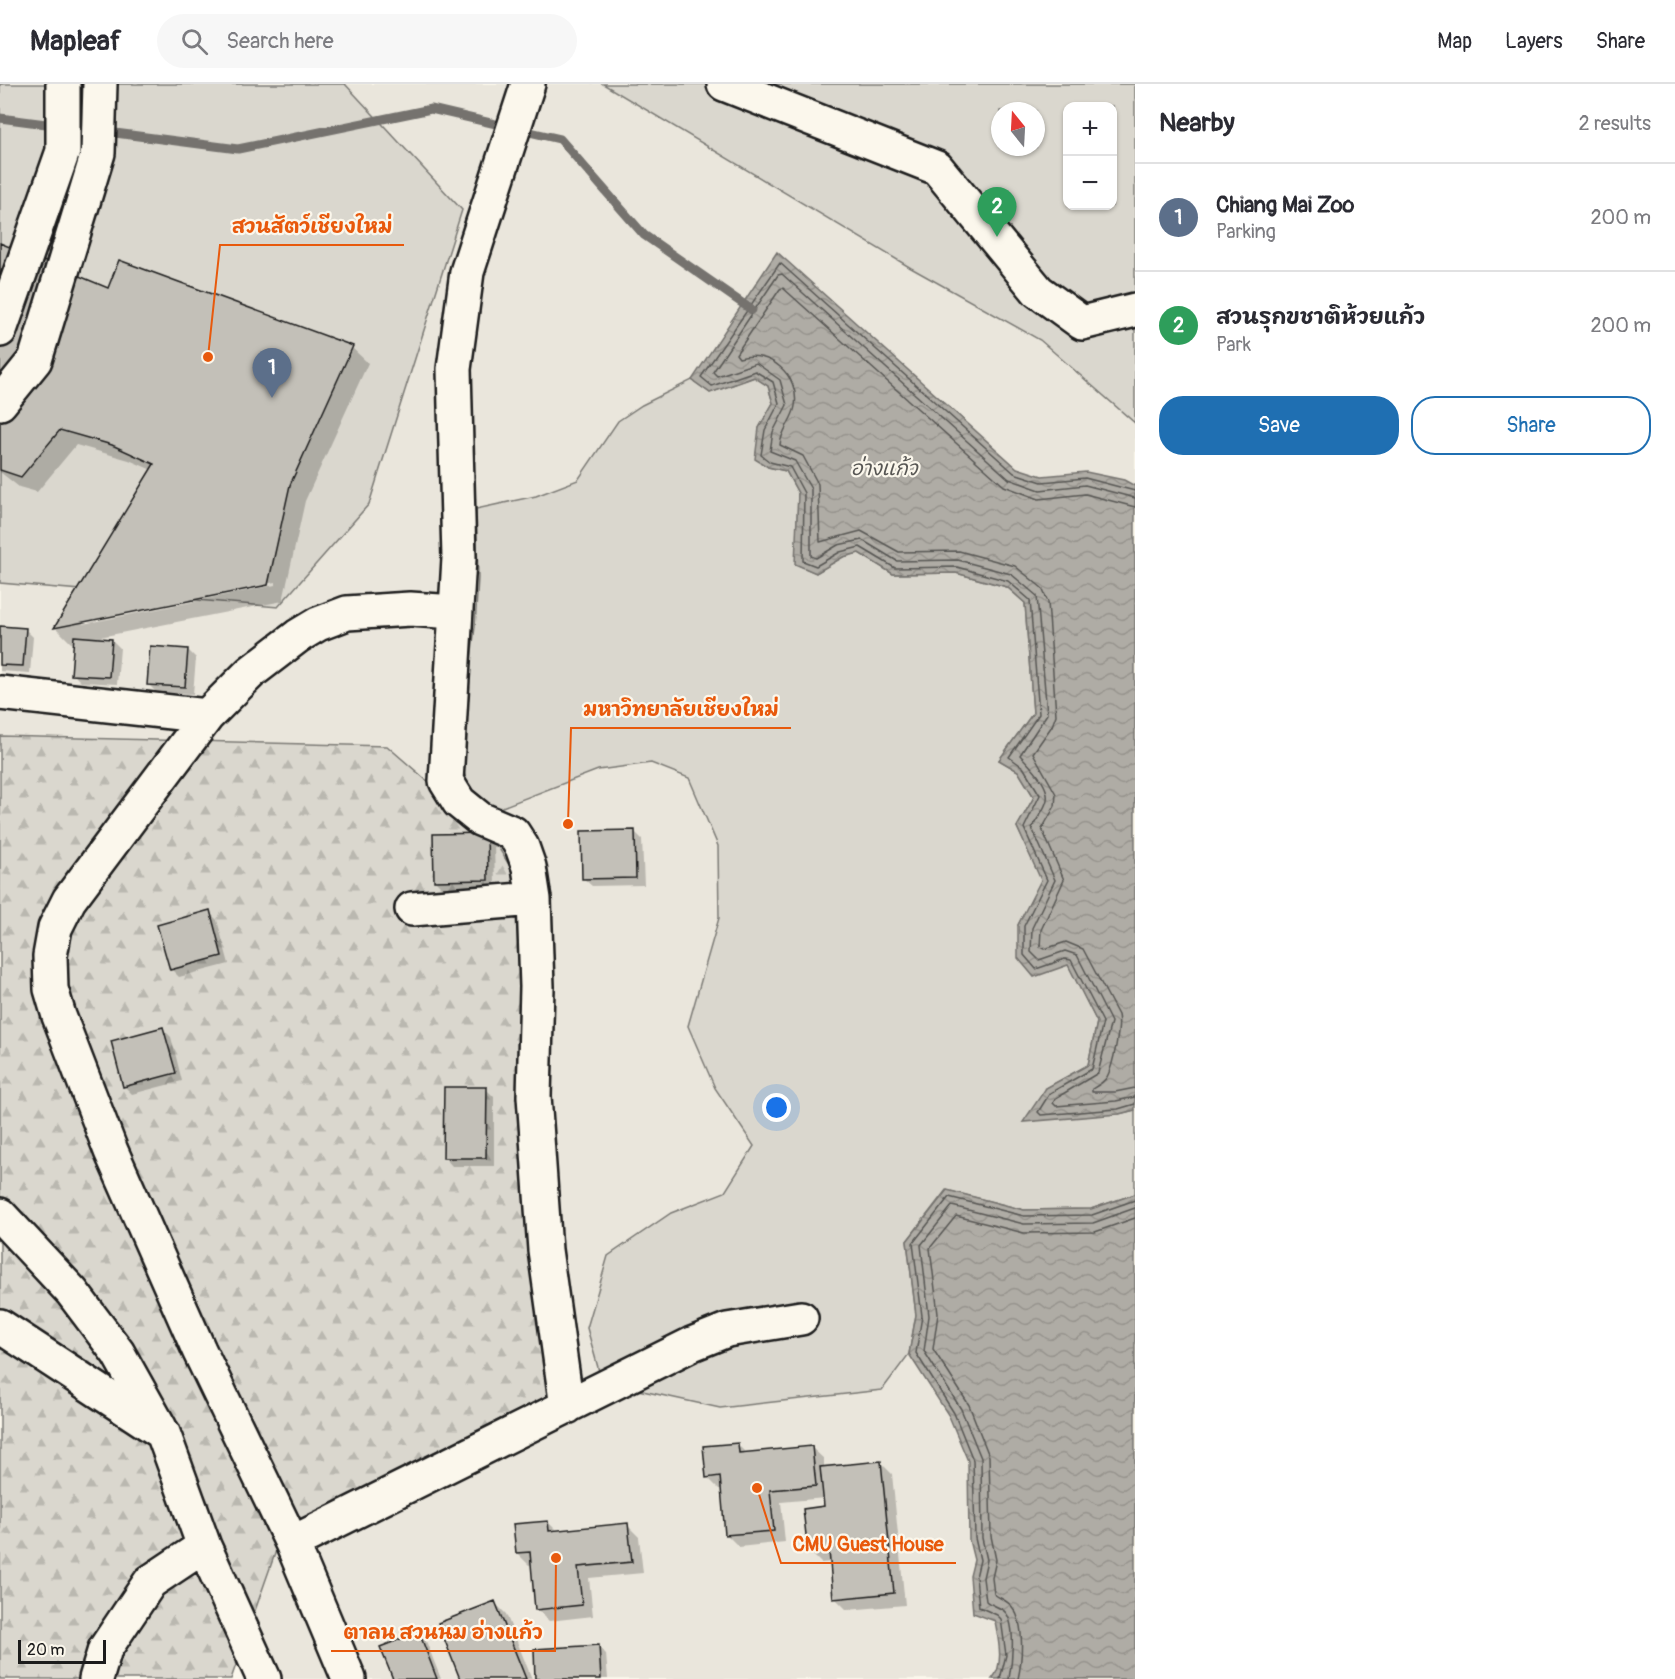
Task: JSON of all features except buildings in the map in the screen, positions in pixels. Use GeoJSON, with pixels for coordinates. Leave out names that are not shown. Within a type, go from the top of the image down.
{"type":"FeatureCollection","features":[{"type":"Feature","properties":{"kind":"street"},"geometry":{"type":"LineString","coordinates":[[0,330],[63,150],[63,84]]}},
{"type":"Feature","properties":{"kind":"street"},"geometry":{"type":"LineString","coordinates":[[0,403],[35,360],[99,153],[100,84]]}},
{"type":"Feature","properties":{"kind":"street"},"geometry":{"type":"LineString","coordinates":[[528,84],[467,272],[454,369],[459,558],[446,781],[459,802],[480,819],[513,833],[529,867],[534,899],[537,987],[534,1108],[545,1250],[567,1407]]}},
{"type":"Feature","properties":{"kind":"street"},"geometry":{"type":"LineString","coordinates":[[724,84],[937,168],[1038,291],[1082,323],[1135,310]]}},
{"type":"Feature","properties":{"kind":"street"},"geometry":{"type":"LineString","coordinates":[[349,1679],[292,1543],[198,1350],[111,1151],[51,989],[50,956],[55,928],[69,900],[207,716],[251,672],[318,624],[347,613],[410,609],[455,612]]}},
{"type":"Feature","properties":{"kind":"street"},"geometry":{"type":"LineString","coordinates":[[0,693],[207,716]]}},
{"type":"Feature","properties":{"kind":"street"},"geometry":{"type":"LineString","coordinates":[[412,909],[534,899]]}},
{"type":"Feature","properties":{"kind":"street"},"geometry":{"type":"LineString","coordinates":[[0,1215],[72,1292],[118,1353],[163,1434],[204,1546],[264,1679]]}},
{"type":"Feature","properties":{"kind":"street"},"geometry":{"type":"LineString","coordinates":[[292,1543],[692,1344],[718,1334],[801,1318]]}},
{"type":"Feature","properties":{"kind":"street"},"geometry":{"type":"LineString","coordinates":[[0,1326],[163,1434]]}},
{"type":"Feature","properties":{"kind":"street"},"geometry":{"type":"LineString","coordinates":[[96,1679],[105,1649],[150,1582],[204,1546]]}},
{"type":"Feature","properties":{"kind":"shaded area"},"geometry":{"type":"Polygon","coordinates":[[[345,84],[603,84],[911,268],[1040,340],[1135,423],[1135,1679],[283,1679],[0,1040],[0,583],[278,607],[462,210],[345,84]]]}},
{"type":"Feature","properties":{"kind":"green space"},"geometry":{"type":"Polygon","coordinates":[[[0,84],[345,84],[462,210],[369,504],[278,607],[0,583],[0,84]]]}},
{"type":"Feature","properties":{"kind":"green space"},"geometry":{"type":"Polygon","coordinates":[[[603,84],[1135,84],[1135,423],[1040,340],[911,268],[603,84]]]}},
{"type":"Feature","properties":{"kind":"green space"},"geometry":{"type":"Polygon","coordinates":[[[755,377],[768,386],[773,403],[759,428],[768,467],[786,471],[798,493],[796,564],[816,573],[843,557],[859,553],[893,574],[956,573],[1007,587],[1025,603],[1033,713],[999,760],[1018,771],[1034,797],[1017,827],[1042,880],[1018,925],[1068,964],[1097,1022],[1088,1065],[1046,1088],[1119,1114],[1135,1110],[1135,1194],[1091,1209],[1024,1210],[946,1190],[907,1241],[916,1315],[909,1354],[882,1390],[720,1408],[602,1382],[587,1328],[608,1256],[671,1213],[725,1192],[754,1146],[715,1088],[688,1026],[719,918],[718,846],[689,778],[651,763],[598,770],[492,811],[470,792],[459,756],[475,627],[478,578],[476,509],[536,496],[578,480],[618,421],[642,405],[692,380],[710,393],[755,377]]]}},
{"type":"Feature","properties":{"kind":"green space"},"geometry":{"type":"Polygon","coordinates":[[[0,736],[387,746],[492,837],[516,876],[525,1191],[557,1428],[285,1525],[231,1679],[0,1679],[0,736]]]}},
{"type":"Feature","properties":{"kind":"water","name":"อ่างแก้ว"},"geometry":{"type":"Polygon","coordinates":[[[777,252],[1017,468],[1042,476],[1086,472],[1124,480],[1135,486],[1135,1110],[1119,1114],[1023,1122],[1046,1088],[1088,1065],[1097,1022],[1068,965],[1034,977],[1018,958],[1018,925],[1041,880],[1017,827],[1034,797],[1018,771],[999,760],[1033,713],[1025,603],[1007,587],[956,573],[893,574],[859,553],[843,557],[816,573],[795,564],[798,493],[786,471],[768,467],[755,459],[759,428],[773,403],[768,386],[754,377],[710,393],[692,380],[777,252]]]}},
{"type":"Feature","properties":{"kind":"water"},"geometry":{"type":"Polygon","coordinates":[[[947,1190],[1024,1210],[1091,1209],[1135,1194],[1135,1679],[992,1679],[999,1659],[995,1621],[973,1613],[970,1576],[974,1560],[969,1540],[968,1461],[949,1416],[909,1354],[916,1315],[907,1241],[947,1190]]]}},
{"type":"Feature","properties":{"kind":"waterway"},"geometry":{"type":"LineString","coordinates":[[0,118],[238,149],[431,109],[560,139],[644,235],[752,310]]}},
{"type":"Feature","properties":{"kind":"place","name":"สวนรุกขชาติห้วยแก้ว"},"geometry":{"type":"Point","coordinates":[997,237]}},
{"type":"Feature","properties":{"kind":"place","name":"สวนสัตว์เชียงใหม่"},"geometry":{"type":"Point","coordinates":[208,357]}},
{"type":"Feature","properties":{"kind":"place","name":"Chiang Mai Zoo"},"geometry":{"type":"Point","coordinates":[272,398]}},
{"type":"Feature","properties":{"kind":"place","name":"มหาวิทยาลัยเชียงใหม่"},"geometry":{"type":"Point","coordinates":[568,824]}},
{"type":"Feature","properties":{"kind":"place","name":"CMU Guest House"},"geometry":{"type":"Point","coordinates":[757,1488]}},
{"type":"Feature","properties":{"kind":"place","name":"ตาลน สวนนม อ่างแก้ว"},"geometry":{"type":"Point","coordinates":[556,1558]}}]}
